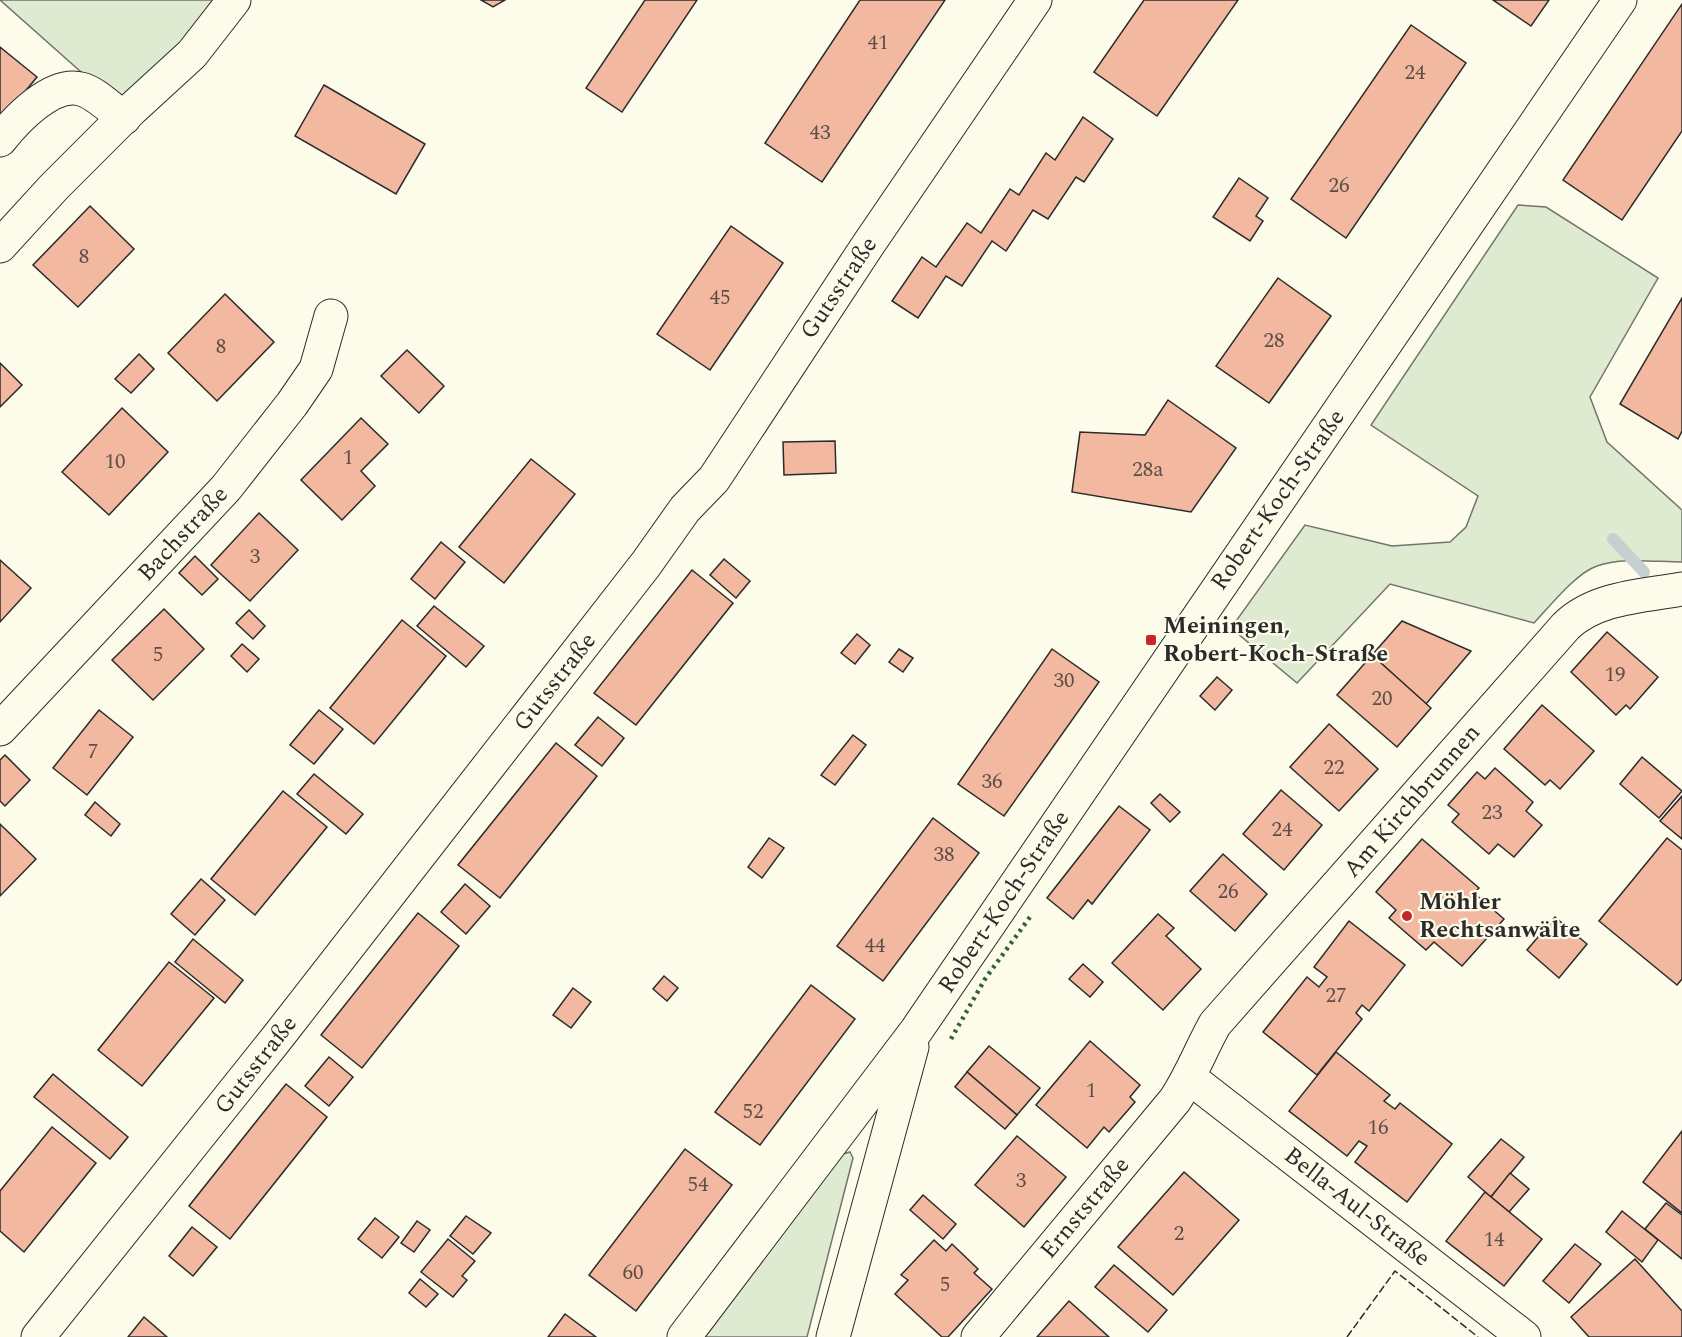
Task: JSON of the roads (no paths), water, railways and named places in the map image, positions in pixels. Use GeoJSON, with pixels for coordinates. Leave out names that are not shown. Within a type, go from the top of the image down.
{"type":"FeatureCollection","features":[{"type":"Feature","properties":{"kind":"street"},"geometry":{"type":"LineString","coordinates":[[0,246],[54,187],[192,54],[234,0]]}},
{"type":"Feature","properties":{"kind":"street","name":"Gutsstraße"},"geometry":{"type":"LineString","coordinates":[[38,1337],[284,1029],[646,564],[685,509],[714,479],[868,245],[1035,0]]}},
{"type":"Feature","properties":{"kind":"street","name":"Robert-Koch-Straße"},"geometry":{"type":"LineString","coordinates":[[684,1337],[916,1031],[1620,0]]}},
{"type":"Feature","properties":{"kind":"street"},"geometry":{"type":"LineString","coordinates":[[0,140],[39,100],[68,88],[87,92],[124,118]]}},
{"type":"Feature","properties":{"kind":"street","name":"Bachstraße"},"geometry":{"type":"LineString","coordinates":[[0,729],[226,488],[292,404],[316,369],[331,316]]}},
{"type":"Feature","properties":{"kind":"street","name":"Am Kirchbrunnen"},"geometry":{"type":"LineString","coordinates":[[1190,1078],[1200,1050],[1215,1024],[1566,626],[1578,615],[1600,604],[1682,589]]}},
{"type":"Feature","properties":{"kind":"street","name":"Robert-Koch-Straße"},"geometry":{"type":"LineString","coordinates":[[833,1337],[916,1031]]}},
{"type":"Feature","properties":{"kind":"street","name":"Ernststraße"},"geometry":{"type":"LineString","coordinates":[[978,1337],[1175,1100],[1190,1078]]}},
{"type":"Feature","properties":{"kind":"street","name":"Bella-Aul-Straße"},"geometry":{"type":"LineString","coordinates":[[1190,1078],[1524,1337]]}},
{"type":"Feature","properties":{"kind":"waterway"},"geometry":{"type":"LineString","coordinates":[[1613,539],[1644,572]]}},
{"type":"Feature","properties":{"kind":"place","name":"Meiningen, Robert-Koch-Straße"},"geometry":{"type":"Point","coordinates":[1151,640]}},
{"type":"Feature","properties":{"kind":"place","name":"Möhler Rechtsanwälte"},"geometry":{"type":"Point","coordinates":[1407,916]}}]}
